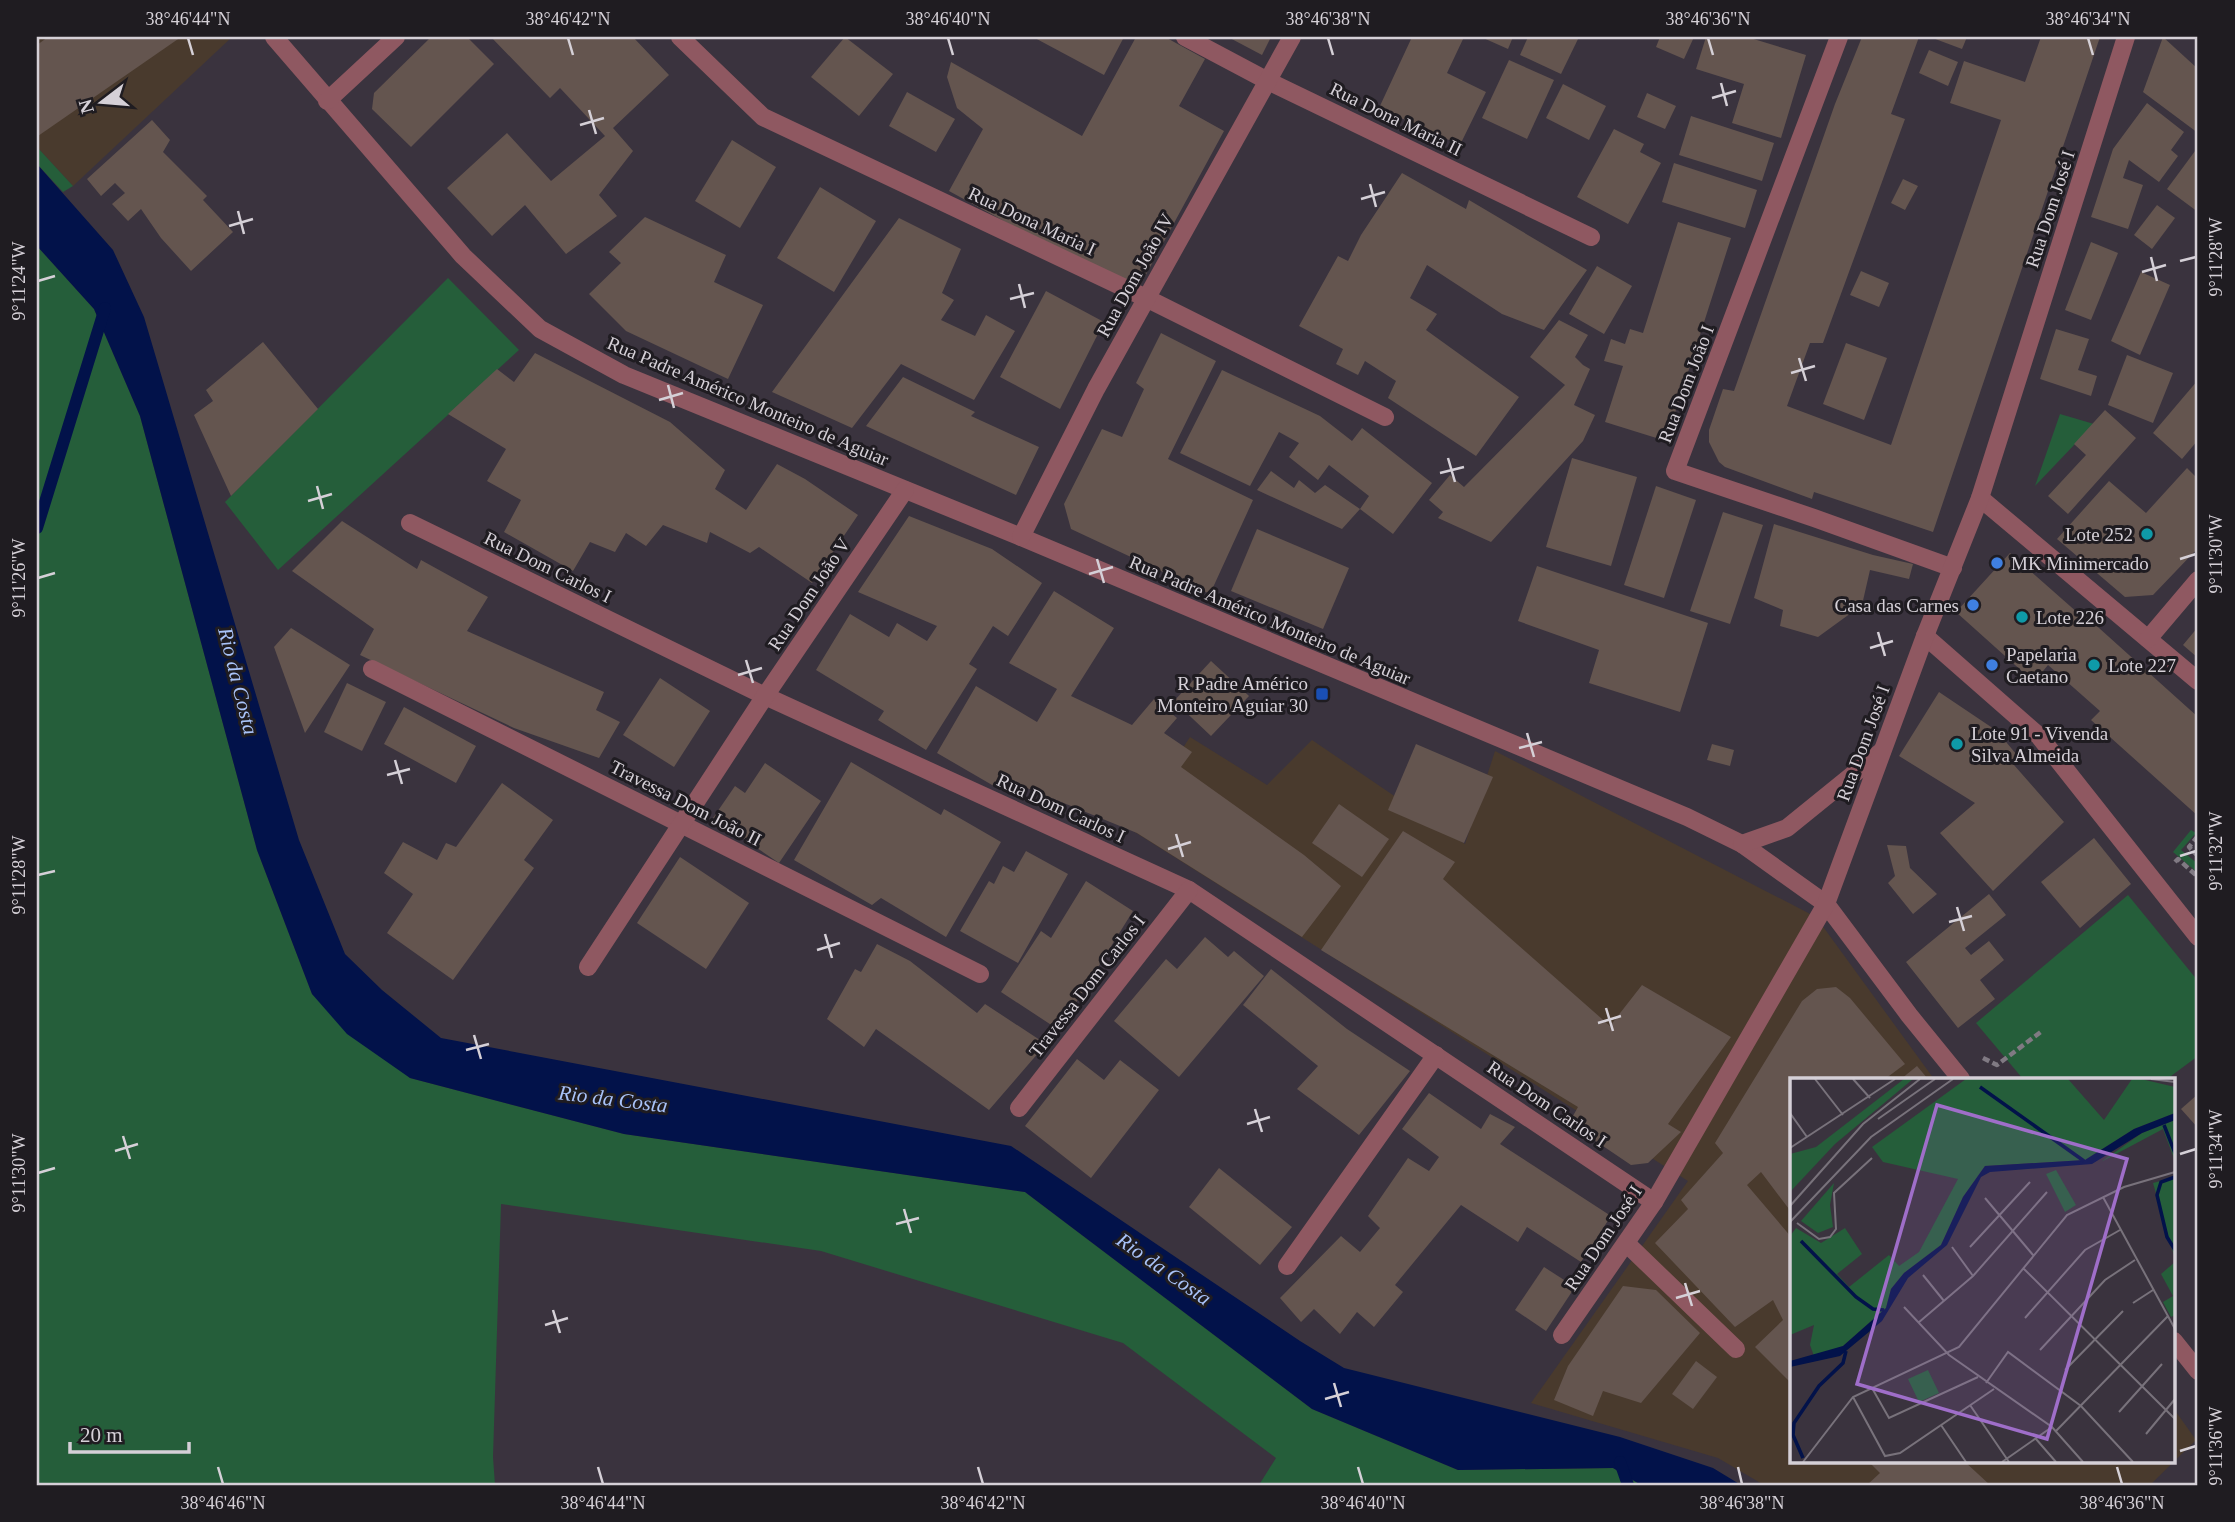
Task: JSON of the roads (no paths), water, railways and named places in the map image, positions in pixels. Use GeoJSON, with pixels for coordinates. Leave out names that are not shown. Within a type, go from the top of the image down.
{"type":"FeatureCollection","features":[{"type":"Feature","properties":{"kind":"street","name":"Rua Padre Américo Monteiro de Aguiar"},"geometry":{"type":"LineString","coordinates":[[274,37],[327,102],[463,256],[540,329],[624,374],[1021,537],[1687,817],[1742,844],[1826,904],[1960,1078]]}},
{"type":"Feature","properties":{"kind":"street"},"geometry":{"type":"LineString","coordinates":[[327,102],[396,37]]}},
{"type":"Feature","properties":{"kind":"street","name":"Rua Dona Maria I"},"geometry":{"type":"LineString","coordinates":[[680,37],[763,117],[1146,298],[1385,417]]}},
{"type":"Feature","properties":{"kind":"street","name":"Rua Dona Maria II"},"geometry":{"type":"LineString","coordinates":[[1185,37],[1268,81],[1591,237]]}},
{"type":"Feature","properties":{"kind":"street","name":"Rua Dom João IV"},"geometry":{"type":"LineString","coordinates":[[1021,537],[1096,389],[1292,37]]}},
{"type":"Feature","properties":{"kind":"street","name":"Rua Dom João I"},"geometry":{"type":"LineString","coordinates":[[1839,37],[1675,471],[1953,568]]}},
{"type":"Feature","properties":{"kind":"street","name":"Rua Dom José I"},"geometry":{"type":"LineString","coordinates":[[1562,1335],[1654,1202],[1826,904],[1925,636],[1980,498],[2126,37]]}},
{"type":"Feature","properties":{"kind":"street","name":"Rua Dom João V"},"geometry":{"type":"LineString","coordinates":[[588,967],[765,696],[905,490]]}},
{"type":"Feature","properties":{"kind":"street"},"geometry":{"type":"LineString","coordinates":[[1980,498],[2198,681]]}},
{"type":"Feature","properties":{"kind":"street","name":"Rua Dom Carlos I"},"geometry":{"type":"LineString","coordinates":[[410,523],[765,696],[1189,890],[1654,1202]]}},
{"type":"Feature","properties":{"kind":"street"},"geometry":{"type":"LineString","coordinates":[[2148,639],[2198,580]]}},
{"type":"Feature","properties":{"kind":"street"},"geometry":{"type":"LineString","coordinates":[[1925,636],[2039,736],[2198,937]]}},
{"type":"Feature","properties":{"kind":"street","name":"Travessa Dom João II"},"geometry":{"type":"LineString","coordinates":[[372,669],[980,974]]}},
{"type":"Feature","properties":{"kind":"street"},"geometry":{"type":"LineString","coordinates":[[1742,844],[1787,828],[1882,751]]}},
{"type":"Feature","properties":{"kind":"street","name":"Travessa Dom Carlos I"},"geometry":{"type":"LineString","coordinates":[[1019,1108],[1189,890]]}},
{"type":"Feature","properties":{"kind":"street"},"geometry":{"type":"LineString","coordinates":[[1287,1266],[1436,1055]]}},
{"type":"Feature","properties":{"kind":"street"},"geometry":{"type":"LineString","coordinates":[[1627,1244],[1736,1349]]}},
{"type":"Feature","properties":{"kind":"street"},"geometry":{"type":"LineString","coordinates":[[2176,1344],[2198,1371]]}},
{"type":"Feature","properties":{"kind":"water","name":"Rio da Costa"},"geometry":{"type":"Polygon","coordinates":[[[37,164],[113,250],[144,317],[299,840],[345,954],[382,990],[441,1038],[1011,1146],[1344,1368],[1620,1437],[1713,1468],[1741,1485],[1641,1485],[1613,1468],[1458,1470],[1312,1409],[1025,1192],[624,1134],[410,1078],[347,1034],[312,994],[257,850],[140,416],[94,309],[37,246],[37,164]]]}},
{"type":"Feature","properties":{"kind":"waterway"},"geometry":{"type":"LineString","coordinates":[[37,528],[105,308]]}},
{"type":"Feature","properties":{"kind":"waterway"},"geometry":{"type":"LineString","coordinates":[[1620,1462],[1628,1485]]}},
{"type":"Feature","properties":{"kind":"place","name":"Lote 252"},"geometry":{"type":"Point","coordinates":[2147,534]}},
{"type":"Feature","properties":{"kind":"place","name":"MK Minimercado"},"geometry":{"type":"Point","coordinates":[1997,563]}},
{"type":"Feature","properties":{"kind":"place","name":"Casa das Carnes"},"geometry":{"type":"Point","coordinates":[1973,605]}},
{"type":"Feature","properties":{"kind":"place","name":"Lote 226"},"geometry":{"type":"Point","coordinates":[2022,617]}},
{"type":"Feature","properties":{"kind":"place","name":"Papelaria Caetano"},"geometry":{"type":"Point","coordinates":[1992,665]}},
{"type":"Feature","properties":{"kind":"place","name":"Lote 227"},"geometry":{"type":"Point","coordinates":[2094,665]}},
{"type":"Feature","properties":{"kind":"place","name":"R Padre Américo Monteiro Aguiar 30"},"geometry":{"type":"Point","coordinates":[1322,694]}},
{"type":"Feature","properties":{"kind":"place","name":"Lote 91 - Vivenda Silva Almeida"},"geometry":{"type":"Point","coordinates":[1957,744]}}]}
